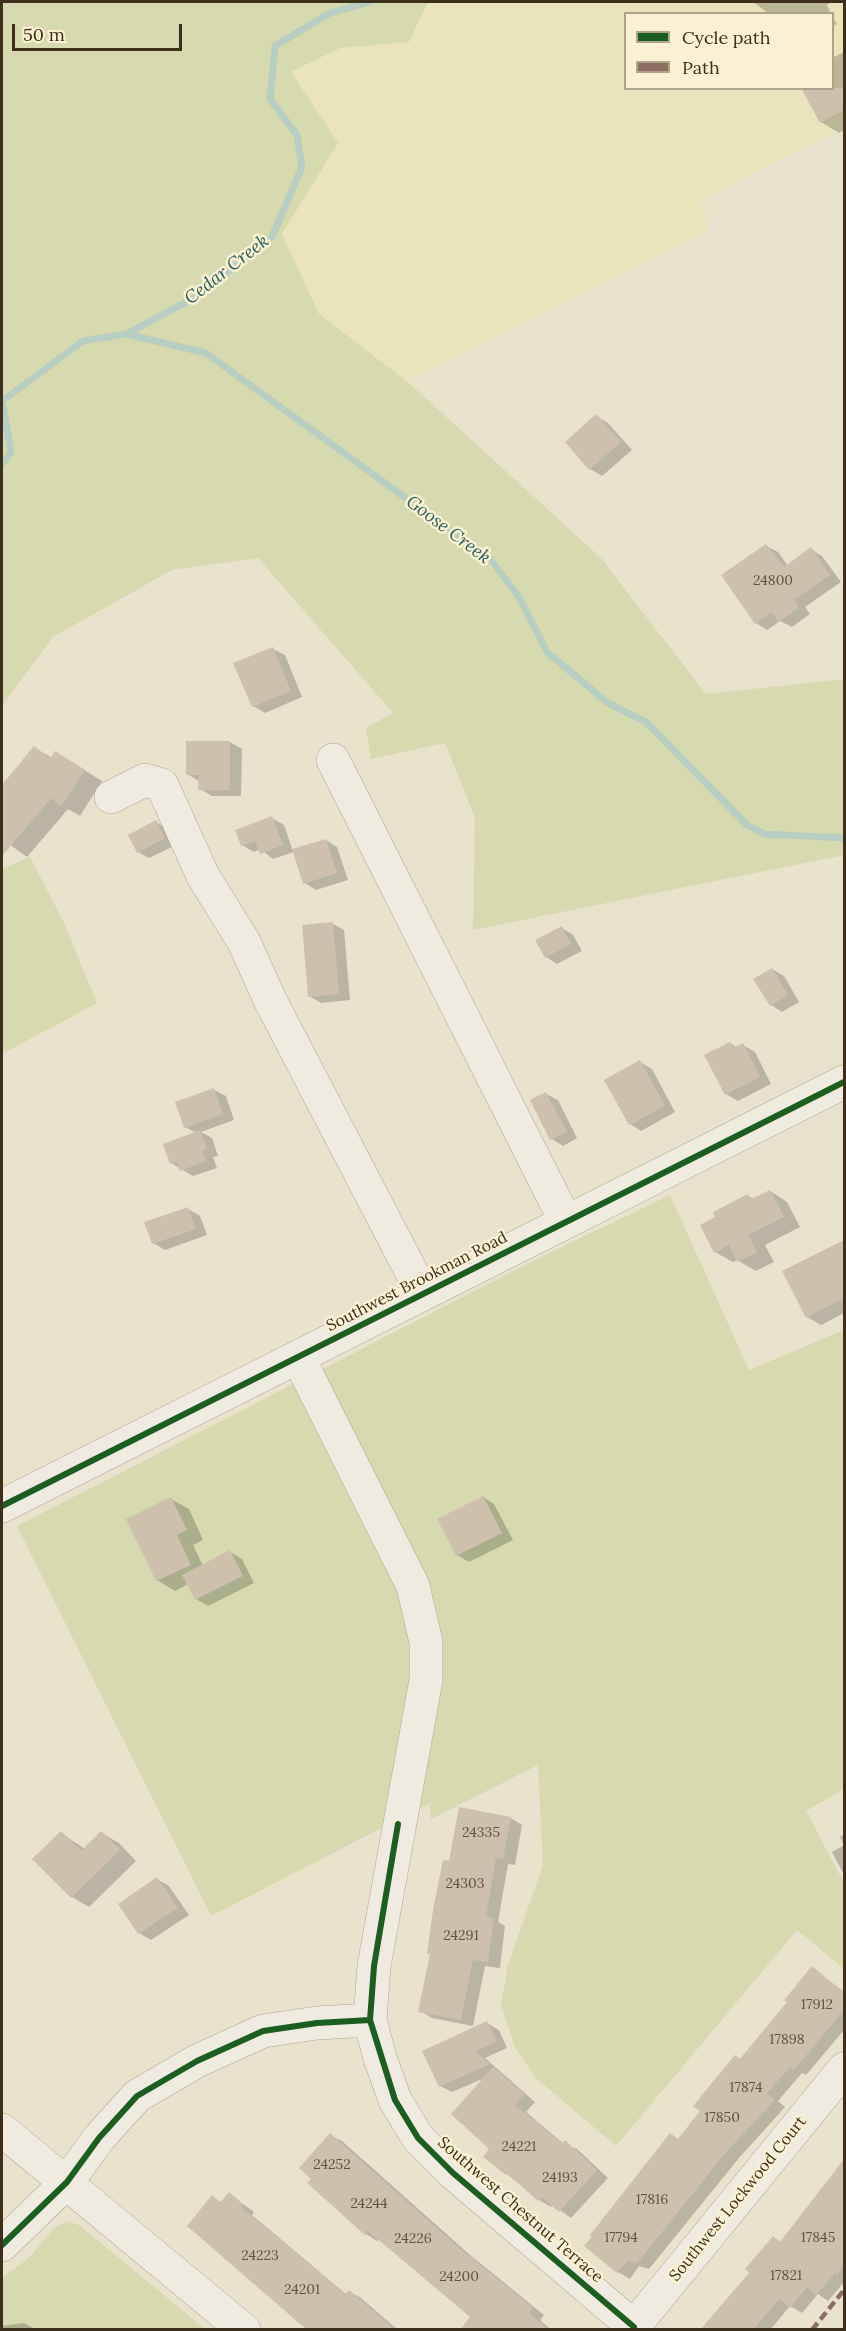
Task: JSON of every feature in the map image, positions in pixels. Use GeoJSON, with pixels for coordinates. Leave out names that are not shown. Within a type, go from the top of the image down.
{"type":"FeatureCollection","features":[{"type":"Feature","properties":{"kind":"street"},"geometry":{"type":"LineString","coordinates":[[333,760],[566,1222]]}},
{"type":"Feature","properties":{"kind":"street"},"geometry":{"type":"LineString","coordinates":[[111,797],[145,780],[162,785],[203,876],[244,942],[270,1000],[423,1294]]}},
{"type":"Feature","properties":{"kind":"street","name":"Southwest Brookman Road"},"geometry":{"type":"LineString","coordinates":[[2,1506],[844,1082]]}},
{"type":"Feature","properties":{"kind":"street","name":"Southwest Chestnut Terrace"},"geometry":{"type":"LineString","coordinates":[[298,1357],[413,1586],[426,1642],[426,1680],[374,1966],[370,2020],[395,2100],[418,2138],[453,2173],[633,2328]]}},
{"type":"Feature","properties":{"kind":"street"},"geometry":{"type":"LineString","coordinates":[[2,2245],[67,2182],[99,2138],[136,2096],[197,2061],[263,2031],[317,2023],[370,2020]]}},
{"type":"Feature","properties":{"kind":"street","name":"Southwest Lockwood Court"},"geometry":{"type":"LineString","coordinates":[[633,2328],[844,2069]]}},
{"type":"Feature","properties":{"kind":"street"},"geometry":{"type":"LineString","coordinates":[[2,2130],[244,2330]]}},
{"type":"Feature","properties":{"kind":"shaded area"},"geometry":{"type":"Polygon","coordinates":[[[428,2],[844,2],[844,126],[701,200],[709,233],[409,383],[319,314],[282,234],[338,143],[291,72],[340,48],[409,42],[428,2]]]}},
{"type":"Feature","properties":{"kind":"green space"},"geometry":{"type":"Polygon","coordinates":[[[2,2],[428,2],[409,42],[340,48],[291,72],[338,143],[282,234],[319,314],[409,383],[600,557],[706,694],[844,679],[844,855],[473,930],[475,818],[445,743],[371,759],[366,728],[393,713],[258,558],[172,570],[53,637],[2,706],[2,2]]]}},
{"type":"Feature","properties":{"kind":"green space"},"geometry":{"type":"Polygon","coordinates":[[[30,857],[63,921],[97,1003],[2,1054],[2,869],[30,857]]]}},
{"type":"Feature","properties":{"kind":"green space"},"geometry":{"type":"Polygon","coordinates":[[[670,1195],[749,1370],[844,1330],[844,1789],[806,1811],[844,1883],[844,1969],[797,1930],[616,2146],[536,2078],[515,2048],[501,2004],[508,1965],[543,1865],[538,1765],[431,1819],[430,1803],[211,1916],[17,1526],[537,1259],[670,1195]]]}},
{"type":"Feature","properties":{"kind":"green space"},"geometry":{"type":"Polygon","coordinates":[[[67,2221],[79,2225],[205,2329],[2,2329],[2,2278],[29,2258],[53,2229],[67,2221]]]}},
{"type":"Feature","properties":{"kind":"building"},"geometry":{"type":"Polygon","coordinates":[[[844,88],[844,110],[820,123],[802,90],[844,88]]]}},
{"type":"Feature","properties":{"kind":"building"},"geometry":{"type":"Polygon","coordinates":[[[596,414],[621,442],[589,470],[565,442],[596,414]]]}},
{"type":"Feature","properties":{"kind":"building"},"geometry":{"type":"Polygon","coordinates":[[[766,544],[784,567],[811,547],[830,575],[794,600],[799,607],[779,622],[771,612],[755,624],[721,575],[766,544]]]}},
{"type":"Feature","properties":{"kind":"building"},"geometry":{"type":"Polygon","coordinates":[[[273,647],[291,691],[252,707],[233,663],[273,647]]]}},
{"type":"Feature","properties":{"kind":"building"},"geometry":{"type":"Polygon","coordinates":[[[186,741],[230,741],[230,790],[198,790],[199,775],[186,775],[186,741]]]}},
{"type":"Feature","properties":{"kind":"building"},"geometry":{"type":"Polygon","coordinates":[[[34,746],[50,759],[55,751],[85,770],[61,807],[51,798],[2,856],[2,785],[34,746]]]}},
{"type":"Feature","properties":{"kind":"building"},"geometry":{"type":"Polygon","coordinates":[[[272,816],[283,845],[260,854],[255,841],[241,846],[235,830],[272,816]]]}},
{"type":"Feature","properties":{"kind":"building"},"geometry":{"type":"Polygon","coordinates":[[[156,820],[165,838],[137,853],[128,835],[156,820]]]}},
{"type":"Feature","properties":{"kind":"building"},"geometry":{"type":"Polygon","coordinates":[[[326,839],[337,873],[303,884],[292,849],[326,839]]]}},
{"type":"Feature","properties":{"kind":"building"},"geometry":{"type":"Polygon","coordinates":[[[333,922],[339,994],[308,997],[302,925],[333,922]]]}},
{"type":"Feature","properties":{"kind":"building"},"geometry":{"type":"Polygon","coordinates":[[[562,926],[571,944],[545,958],[535,940],[562,926]]]}},
{"type":"Feature","properties":{"kind":"building"},"geometry":{"type":"Polygon","coordinates":[[[772,968],[788,995],[770,1006],[753,979],[772,968]]]}},
{"type":"Feature","properties":{"kind":"building"},"geometry":{"type":"Polygon","coordinates":[[[730,1042],[733,1048],[743,1043],[760,1077],[725,1095],[704,1055],[730,1042]]]}},
{"type":"Feature","properties":{"kind":"building"},"geometry":{"type":"Polygon","coordinates":[[[640,1060],[665,1106],[629,1125],[604,1080],[640,1060]]]}},
{"type":"Feature","properties":{"kind":"building"},"geometry":{"type":"Polygon","coordinates":[[[214,1088],[223,1114],[184,1128],[175,1102],[214,1088]]]}},
{"type":"Feature","properties":{"kind":"building"},"geometry":{"type":"Polygon","coordinates":[[[546,1092],[567,1132],[550,1140],[530,1100],[546,1092]]]}},
{"type":"Feature","properties":{"kind":"building"},"geometry":{"type":"Polygon","coordinates":[[[200,1130],[207,1149],[202,1151],[206,1161],[180,1171],[177,1161],[170,1164],[163,1144],[200,1130]]]}},
{"type":"Feature","properties":{"kind":"building"},"geometry":{"type":"Polygon","coordinates":[[[770,1190],[784,1217],[748,1235],[757,1252],[737,1262],[729,1245],[714,1253],[700,1225],[715,1217],[713,1212],[748,1194],[751,1199],[770,1190]]]}},
{"type":"Feature","properties":{"kind":"building"},"geometry":{"type":"Polygon","coordinates":[[[188,1207],[196,1229],[152,1244],[144,1222],[188,1207]]]}},
{"type":"Feature","properties":{"kind":"building"},"geometry":{"type":"Polygon","coordinates":[[[844,1240],[844,1298],[806,1318],[782,1271],[844,1240]]]}},
{"type":"Feature","properties":{"kind":"building"},"geometry":{"type":"Polygon","coordinates":[[[483,1496],[502,1533],[456,1556],[437,1519],[483,1496]]]}},
{"type":"Feature","properties":{"kind":"building"},"geometry":{"type":"Polygon","coordinates":[[[171,1497],[187,1530],[177,1535],[191,1565],[156,1581],[126,1519],[171,1497]]]}},
{"type":"Feature","properties":{"kind":"building"},"geometry":{"type":"Polygon","coordinates":[[[230,1550],[243,1576],[195,1600],[182,1575],[230,1550]]]}},
{"type":"Feature","properties":{"kind":"building"},"geometry":{"type":"Polygon","coordinates":[[[459,1807],[511,1817],[503,1859],[496,1858],[486,1917],[494,1918],[488,1962],[473,1960],[461,2020],[418,2012],[430,1954],[427,1954],[433,1910],[443,1860],[449,1861],[459,1807]]]}},
{"type":"Feature","properties":{"kind":"building"},"geometry":{"type":"Polygon","coordinates":[[[61,1831],[81,1851],[101,1831],[120,1850],[71,1898],[32,1859],[61,1831]]]}},
{"type":"Feature","properties":{"kind":"building"},"geometry":{"type":"Polygon","coordinates":[[[157,1877],[178,1908],[138,1934],[118,1904],[157,1877]]]}},
{"type":"Feature","properties":{"kind":"building"},"geometry":{"type":"Polygon","coordinates":[[[812,1966],[844,1993],[844,2010],[794,2070],[790,2067],[767,2093],[775,2100],[727,2151],[637,2263],[627,2261],[617,2273],[584,2246],[592,2236],[590,2235],[670,2133],[678,2139],[700,2111],[693,2106],[735,2055],[740,2059],[787,2002],[784,2000],[812,1966]]]}},
{"type":"Feature","properties":{"kind":"building"},"geometry":{"type":"Polygon","coordinates":[[[487,2021],[497,2041],[475,2051],[490,2064],[439,2087],[422,2051],[487,2021]]]}},
{"type":"Feature","properties":{"kind":"building"},"geometry":{"type":"Polygon","coordinates":[[[493,2067],[524,2094],[515,2105],[562,2143],[565,2140],[597,2170],[559,2212],[542,2197],[538,2201],[507,2173],[506,2175],[483,2157],[489,2149],[451,2114],[493,2067]]]}},
{"type":"Feature","properties":{"kind":"building"},"geometry":{"type":"Polygon","coordinates":[[[330,2133],[458,2247],[533,2308],[529,2313],[549,2330],[460,2330],[470,2317],[368,2231],[365,2235],[307,2183],[311,2179],[299,2168],[330,2133]]]}},
{"type":"Feature","properties":{"kind":"building"},"geometry":{"type":"Polygon","coordinates":[[[844,2159],[844,2265],[837,2275],[835,2273],[816,2295],[807,2287],[790,2308],[779,2299],[753,2330],[700,2330],[749,2273],[745,2269],[773,2236],[780,2242],[844,2159]]]}},
{"type":"Feature","properties":{"kind":"building"},"geometry":{"type":"Polygon","coordinates":[[[229,2192],[243,2204],[241,2207],[345,2294],[349,2290],[396,2330],[307,2330],[187,2226],[212,2195],[220,2203],[229,2192]]]}},
{"type":"Feature","properties":{"kind":"waterway","name":"Cedar Creek"},"geometry":{"type":"LineString","coordinates":[[2,464],[11,452],[2,401],[83,341],[126,334],[196,297],[272,237],[302,167],[297,135],[270,99],[275,46],[330,13],[370,2]]}},
{"type":"Feature","properties":{"kind":"waterway","name":"Goose Creek"},"geometry":{"type":"LineString","coordinates":[[126,334],[206,353],[491,560],[519,597],[547,652],[608,703],[646,722],[747,825],[764,834],[844,838]]}},
{"type":"Feature","properties":{"kind":"marked path"},"geometry":{"type":"LineString","coordinates":[[812,2330],[844,2290]]}},
{"type":"Feature","properties":{"kind":"cycle path"},"geometry":{"type":"LineString","coordinates":[[2,1506],[844,1082]]}},
{"type":"Feature","properties":{"kind":"cycle path"},"geometry":{"type":"LineString","coordinates":[[398,1824],[374,1966],[370,2020],[395,2100],[418,2138],[453,2173],[634,2327]]}},
{"type":"Feature","properties":{"kind":"cycle path"},"geometry":{"type":"LineString","coordinates":[[2,2245],[67,2182],[99,2138],[137,2096],[197,2061],[263,2031],[317,2023],[370,2020]]}}]}
